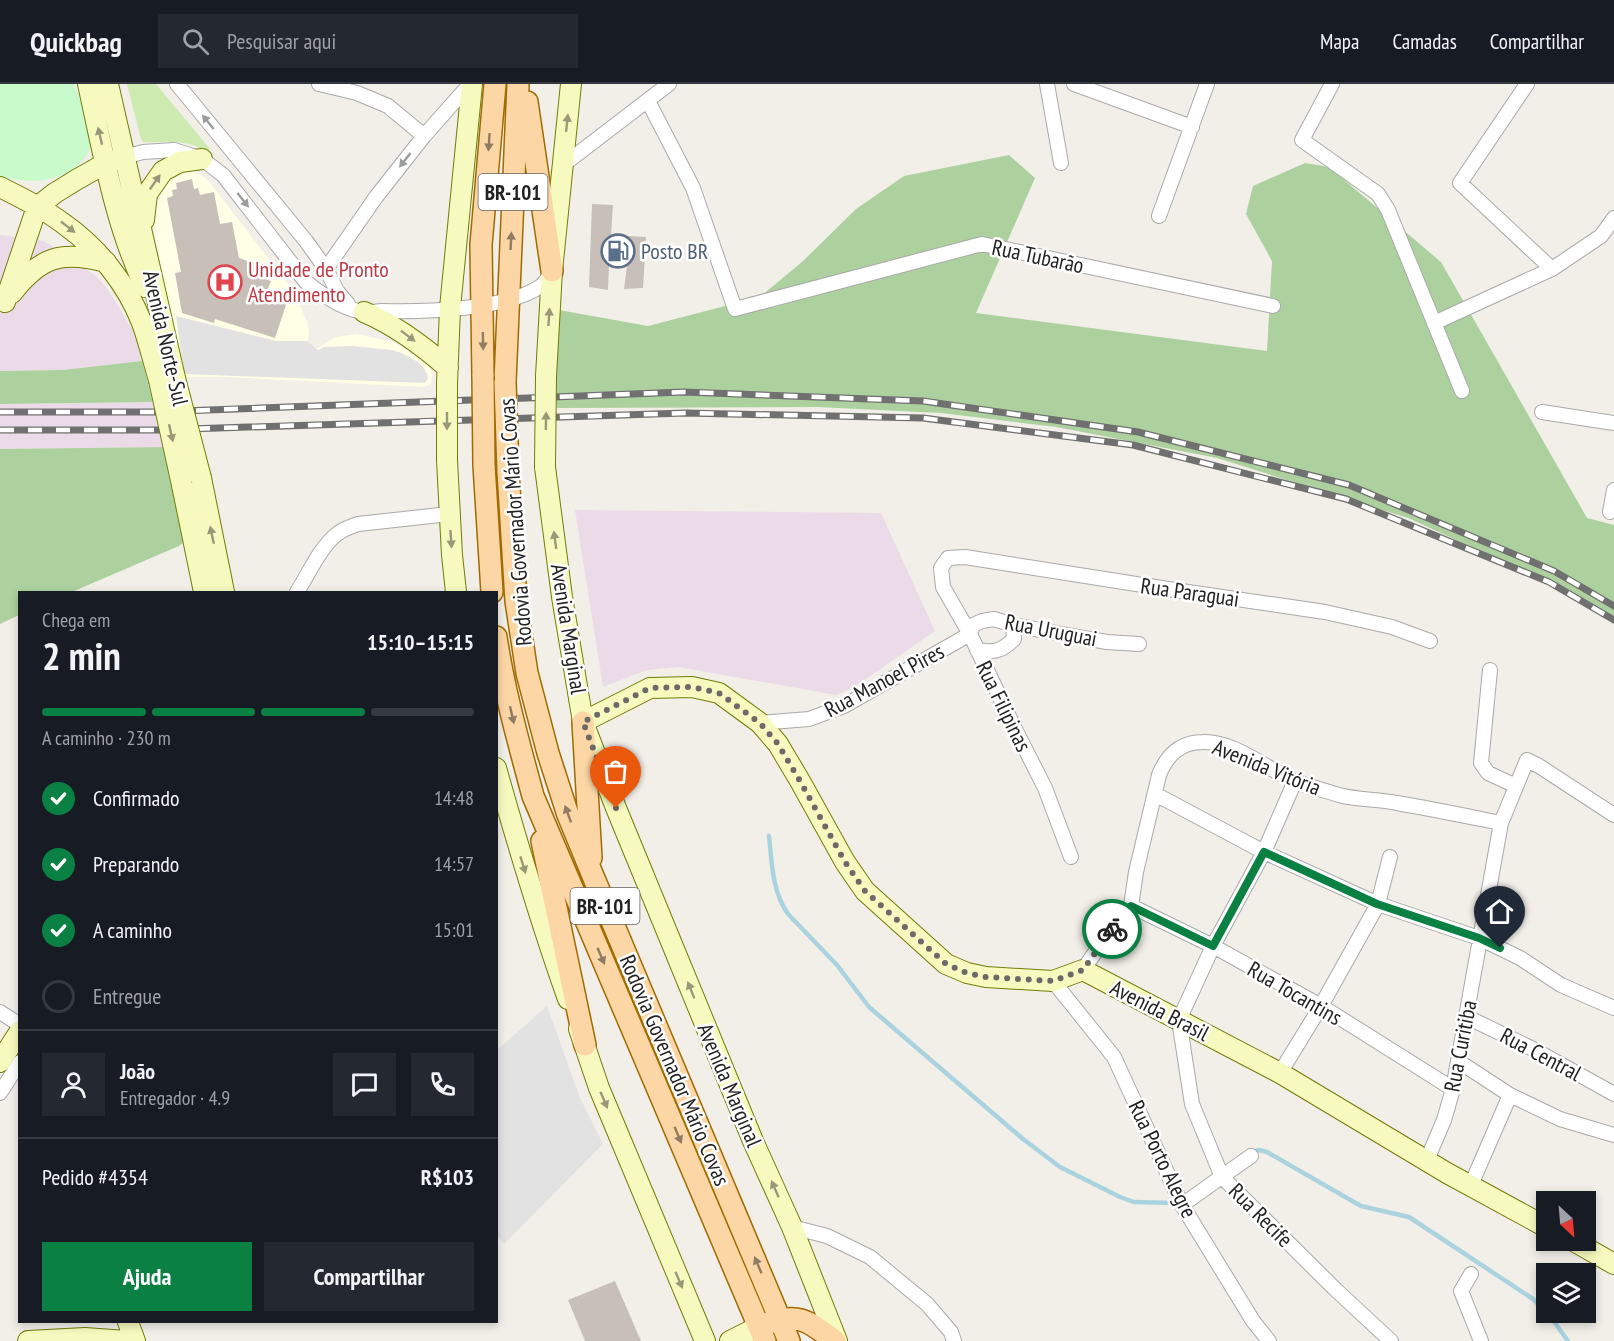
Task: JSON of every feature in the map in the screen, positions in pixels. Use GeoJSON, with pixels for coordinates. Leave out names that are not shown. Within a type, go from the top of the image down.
{"type":"FeatureCollection","features":[{"type":"Feature","properties":{"kind":"main road","name":"Rodovia Governador Mário Covas"},"geometry":{"type":"LineString","coordinates":[[492,591],[484,465],[481,245],[495,84]]}},
{"type":"Feature","properties":{"kind":"main road","name":"Rodovia Governador Mário Covas"},"geometry":{"type":"LineString","coordinates":[[518,84],[505,381],[516,602],[527,673],[568,815],[789,1341]]}},
{"type":"Feature","properties":{"kind":"main road"},"geometry":{"type":"LineString","coordinates":[[524,84],[552,271]]}},
{"type":"Feature","properties":{"kind":"main road","name":"Rodovia Governador Mário Covas"},"geometry":{"type":"LineString","coordinates":[[498,647],[533,796],[763,1334]]}},
{"type":"Feature","properties":{"kind":"main road"},"geometry":{"type":"LineString","coordinates":[[583,722],[592,876]]}},
{"type":"Feature","properties":{"kind":"main road"},"geometry":{"type":"LineString","coordinates":[[533,796],[585,1045]]}},
{"type":"Feature","properties":{"kind":"main road"},"geometry":{"type":"LineString","coordinates":[[763,1334],[780,1319],[798,1318],[811,1323],[836,1341]]}},
{"type":"Feature","properties":{"kind":"street"},"geometry":{"type":"LineString","coordinates":[[88,84],[115,160],[126,241],[147,290],[159,310]]}},
{"type":"Feature","properties":{"kind":"street","name":"Avenida Norte-Sul"},"geometry":{"type":"LineString","coordinates":[[108,84],[115,160],[142,235],[159,310],[167,379],[192,481],[224,591]]}},
{"type":"Feature","properties":{"kind":"street"},"geometry":{"type":"LineString","coordinates":[[177,84],[306,241],[326,269],[337,291],[358,310],[406,312],[482,306],[528,293],[544,284],[552,271]]}},
{"type":"Feature","properties":{"kind":"street"},"geometry":{"type":"LineString","coordinates":[[319,84],[357,93],[388,106],[424,136]]}},
{"type":"Feature","properties":{"kind":"street"},"geometry":{"type":"LineString","coordinates":[[326,269],[376,197],[424,136],[471,84]]}},
{"type":"Feature","properties":{"kind":"street"},"geometry":{"type":"LineString","coordinates":[[456,591],[449,514],[447,375],[450,308],[471,84]]}},
{"type":"Feature","properties":{"kind":"street","name":"Avenida Marginal"},"geometry":{"type":"LineString","coordinates":[[571,84],[552,271],[546,375],[545,467],[562,597],[583,722],[753,1141],[792,1227],[836,1341]]}},
{"type":"Feature","properties":{"kind":"street"},"geometry":{"type":"LineString","coordinates":[[562,165],[669,84]]}},
{"type":"Feature","properties":{"kind":"street"},"geometry":{"type":"LineString","coordinates":[[1047,84],[1061,163]]}},
{"type":"Feature","properties":{"kind":"street"},"geometry":{"type":"LineString","coordinates":[[1074,84],[1192,127]]}},
{"type":"Feature","properties":{"kind":"street"},"geometry":{"type":"LineString","coordinates":[[1159,216],[1207,84]]}},
{"type":"Feature","properties":{"kind":"street"},"geometry":{"type":"LineString","coordinates":[[1332,84],[1302,140],[1378,194],[1388,210],[1462,391]]}},
{"type":"Feature","properties":{"kind":"street"},"geometry":{"type":"LineString","coordinates":[[1527,84],[1460,183],[1552,269]]}},
{"type":"Feature","properties":{"kind":"street","name":"Rua Tubarão"},"geometry":{"type":"LineString","coordinates":[[648,101],[693,188],[735,309],[982,244],[1273,306]]}},
{"type":"Feature","properties":{"kind":"street"},"geometry":{"type":"LineString","coordinates":[[3,306],[38,207],[55,193],[115,160],[142,152],[174,150],[202,159],[223,175],[306,282],[324,296],[400,330],[447,375]]}},
{"type":"Feature","properties":{"kind":"street"},"geometry":{"type":"LineString","coordinates":[[142,235],[147,194],[163,171],[180,162],[202,159]]}},
{"type":"Feature","properties":{"kind":"street","name":"Avenida Norte-Sul"},"geometry":{"type":"LineString","coordinates":[[0,187],[65,224],[105,262],[134,304],[148,342],[167,379]]}},
{"type":"Feature","properties":{"kind":"street"},"geometry":{"type":"LineString","coordinates":[[1434,323],[1552,269],[1600,236],[1614,218]]}},
{"type":"Feature","properties":{"kind":"street"},"geometry":{"type":"LineString","coordinates":[[3,306],[24,278],[41,264],[64,256],[85,256],[105,262]]}},
{"type":"Feature","properties":{"kind":"street"},"geometry":{"type":"LineString","coordinates":[[1542,412],[1614,423]]}},
{"type":"Feature","properties":{"kind":"street","name":"Avenida Norte-Sul"},"geometry":{"type":"LineString","coordinates":[[192,481],[204,591]]}},
{"type":"Feature","properties":{"kind":"street"},"geometry":{"type":"LineString","coordinates":[[1610,512],[1614,490]]}},
{"type":"Feature","properties":{"kind":"street"},"geometry":{"type":"LineString","coordinates":[[298,591],[326,546],[335,535],[345,529],[358,524],[449,514]]}},
{"type":"Feature","properties":{"kind":"street","name":"Rua Paraguai"},"geometry":{"type":"LineString","coordinates":[[948,558],[965,556],[1168,590],[1325,612],[1392,627],[1430,641]]}},
{"type":"Feature","properties":{"kind":"street","name":"Rua Filipinas"},"geometry":{"type":"LineString","coordinates":[[948,558],[941,568],[944,587],[970,634],[1045,788],[1071,857]]}},
{"type":"Feature","properties":{"kind":"street","name":"Rua Uruguai"},"geometry":{"type":"LineString","coordinates":[[970,634],[973,625],[994,619],[1013,625],[1107,642],[1139,644]]}},
{"type":"Feature","properties":{"kind":"street"},"geometry":{"type":"LineString","coordinates":[[977,650],[991,652],[1007,646],[1014,639],[1013,625]]}},
{"type":"Feature","properties":{"kind":"street","name":"Rua Manoel Pires"},"geometry":{"type":"LineString","coordinates":[[760,723],[809,719],[844,706],[970,634]]}},
{"type":"Feature","properties":{"kind":"street"},"geometry":{"type":"LineString","coordinates":[[1490,670],[1481,763],[1488,773],[1516,786]]}},
{"type":"Feature","properties":{"kind":"street","name":"Avenida Brasil"},"geometry":{"type":"LineString","coordinates":[[583,722],[650,688],[692,687],[719,693],[760,723],[778,744],[845,862],[865,891],[946,964],[967,973],[986,977],[1053,981],[1083,970],[1280,1073],[1447,1173],[1536,1221]]}},
{"type":"Feature","properties":{"kind":"street","name":"Avenida Vitória"},"geometry":{"type":"LineString","coordinates":[[1131,906],[1136,872],[1159,775],[1165,761],[1172,753],[1201,742],[1222,744],[1295,781],[1342,796],[1397,802],[1501,823]]}},
{"type":"Feature","properties":{"kind":"street"},"geometry":{"type":"LineString","coordinates":[[1501,823],[1527,760],[1614,815]]}},
{"type":"Feature","properties":{"kind":"street"},"geometry":{"type":"LineString","coordinates":[[498,775],[543,930],[599,1088],[705,1341]]}},
{"type":"Feature","properties":{"kind":"street"},"geometry":{"type":"LineString","coordinates":[[1179,1020],[1213,946],[1264,852],[1295,781]]}},
{"type":"Feature","properties":{"kind":"street"},"geometry":{"type":"LineString","coordinates":[[1155,794],[1264,852],[1377,904],[1479,938],[1520,958],[1561,985],[1614,1008]]}},
{"type":"Feature","properties":{"kind":"street","name":"Rua Curitiba"},"geometry":{"type":"LineString","coordinates":[[1427,1160],[1444,1120],[1453,1089],[1501,823]]}},
{"type":"Feature","properties":{"kind":"street"},"geometry":{"type":"LineString","coordinates":[[1280,1073],[1321,1006],[1377,904],[1390,857]]}},
{"type":"Feature","properties":{"kind":"street"},"geometry":{"type":"LineString","coordinates":[[1083,970],[1109,932],[1131,906]]}},
{"type":"Feature","properties":{"kind":"street","name":"Rua Tocantins"},"geometry":{"type":"LineString","coordinates":[[1131,906],[1213,946],[1321,1006],[1453,1089]]}},
{"type":"Feature","properties":{"kind":"street","name":"Rua Porto Alegre"},"geometry":{"type":"LineString","coordinates":[[1053,981],[1114,1058],[1182,1205],[1253,1321],[1269,1341]]}},
{"type":"Feature","properties":{"kind":"street"},"geometry":{"type":"LineString","coordinates":[[0,1012],[18,1024]]}},
{"type":"Feature","properties":{"kind":"street","name":"Rua Central"},"geometry":{"type":"LineString","coordinates":[[1467,1017],[1535,1050],[1614,1094]]}},
{"type":"Feature","properties":{"kind":"street","name":"Rua Recife"},"geometry":{"type":"LineString","coordinates":[[1179,1020],[1192,1104],[1222,1177],[1390,1341]]}},
{"type":"Feature","properties":{"kind":"street"},"geometry":{"type":"LineString","coordinates":[[0,1062],[18,1034]]}},
{"type":"Feature","properties":{"kind":"street"},"geometry":{"type":"LineString","coordinates":[[1458,1061],[1510,1095],[1560,1119],[1614,1135]]}},
{"type":"Feature","properties":{"kind":"street"},"geometry":{"type":"LineString","coordinates":[[0,1093],[18,1065]]}},
{"type":"Feature","properties":{"kind":"street"},"geometry":{"type":"LineString","coordinates":[[1471,1185],[1510,1095]]}},
{"type":"Feature","properties":{"kind":"street"},"geometry":{"type":"LineString","coordinates":[[1182,1205],[1251,1156]]}},
{"type":"Feature","properties":{"kind":"street"},"geometry":{"type":"LineString","coordinates":[[792,1227],[827,1236],[870,1257],[927,1304],[951,1332],[954,1341]]}},
{"type":"Feature","properties":{"kind":"street"},"geometry":{"type":"LineString","coordinates":[[1591,1251],[1614,1264]]}},
{"type":"Feature","properties":{"kind":"street"},"geometry":{"type":"LineString","coordinates":[[1471,1274],[1461,1291],[1481,1341]]}},
{"type":"Feature","properties":{"kind":"street"},"geometry":{"type":"LineString","coordinates":[[128,1323],[135,1341]]}},
{"type":"Feature","properties":{"kind":"street"},"geometry":{"type":"LineString","coordinates":[[730,1341],[763,1334]]}},
{"type":"Feature","properties":{"kind":"street"},"geometry":{"type":"LineString","coordinates":[[28,1341],[85,1338],[126,1341]]}},
{"type":"Feature","properties":{"kind":"shaded area","name":"Unidade de Pronto Atendimento"},"geometry":{"type":"Polygon","coordinates":[[[191,170],[206,178],[294,292],[307,322],[309,337],[307,341],[310,344],[316,349],[336,337],[356,334],[393,342],[422,360],[430,368],[431,384],[424,387],[184,377],[178,364],[149,203],[175,171],[191,170]]]}},
{"type":"Feature","properties":{"kind":"shaded area"},"geometry":{"type":"Polygon","coordinates":[[[0,235],[44,241],[96,276],[105,286],[133,331],[142,361],[63,370],[0,371],[0,235]]]}},
{"type":"Feature","properties":{"kind":"shaded area"},"geometry":{"type":"Polygon","coordinates":[[[176,316],[276,341],[307,341],[318,350],[324,347],[353,346],[391,350],[418,362],[428,379],[425,383],[184,374],[176,316]]]}},
{"type":"Feature","properties":{"kind":"shaded area"},"geometry":{"type":"Polygon","coordinates":[[[153,402],[167,447],[0,449],[0,404],[153,402]]]}},
{"type":"Feature","properties":{"kind":"shaded area"},"geometry":{"type":"Polygon","coordinates":[[[575,510],[881,513],[935,631],[853,688],[836,695],[679,667],[647,670],[603,687],[575,510]]]}},
{"type":"Feature","properties":{"kind":"shaded area"},"geometry":{"type":"Polygon","coordinates":[[[547,1006],[580,1098],[603,1144],[504,1244],[498,1237],[498,1049],[547,1006]]]}},
{"type":"Feature","properties":{"kind":"green space"},"geometry":{"type":"Polygon","coordinates":[[[0,84],[74,84],[90,133],[90,147],[85,158],[71,170],[52,178],[31,181],[0,176],[0,84]]]}},
{"type":"Feature","properties":{"kind":"green space"},"geometry":{"type":"Polygon","coordinates":[[[127,84],[156,84],[210,149],[207,152],[184,143],[143,142],[127,84]]]}},
{"type":"Feature","properties":{"kind":"green space"},"geometry":{"type":"Polygon","coordinates":[[[1009,155],[1035,178],[976,313],[1267,351],[1272,261],[1246,214],[1253,186],[1305,163],[1329,167],[1441,262],[1587,518],[1614,525],[1614,617],[1551,583],[1408,518],[1217,458],[1056,427],[941,413],[817,407],[557,408],[555,360],[559,310],[648,326],[760,297],[803,261],[856,209],[904,176],[1009,155]]]}},
{"type":"Feature","properties":{"kind":"green space"},"geometry":{"type":"Polygon","coordinates":[[[142,361],[153,402],[0,404],[0,371],[63,370],[142,361]]]}},
{"type":"Feature","properties":{"kind":"green space"},"geometry":{"type":"Polygon","coordinates":[[[167,447],[189,538],[179,546],[74,591],[18,591],[18,615],[0,624],[0,449],[167,447]]]}},
{"type":"Feature","properties":{"kind":"building"},"geometry":{"type":"Polygon","coordinates":[[[192,179],[194,189],[198,188],[200,195],[214,192],[220,224],[232,222],[239,258],[266,267],[262,278],[271,281],[267,291],[284,296],[282,303],[286,305],[275,338],[215,319],[214,323],[182,313],[175,273],[181,272],[167,198],[173,196],[172,190],[177,189],[176,183],[192,179]]]}},
{"type":"Feature","properties":{"kind":"building","name":"Posto BR"},"geometry":{"type":"Polygon","coordinates":[[[592,204],[613,205],[611,235],[646,237],[643,288],[624,289],[627,266],[609,264],[608,290],[589,287],[592,204]]]}},
{"type":"Feature","properties":{"kind":"building"},"geometry":{"type":"Polygon","coordinates":[[[615,1281],[641,1341],[585,1341],[568,1300],[615,1281]]]}},
{"type":"Feature","properties":{"kind":"waterway"},"geometry":{"type":"LineString","coordinates":[[769,836],[774,877],[779,896],[788,914],[837,965],[869,1007],[1023,1139],[1060,1167],[1134,1202],[1174,1203]]}},
{"type":"Feature","properties":{"kind":"waterway"},"geometry":{"type":"LineString","coordinates":[[1252,1152],[1259,1150],[1267,1152],[1361,1206],[1409,1217],[1536,1302]]}},
{"type":"Feature","properties":{"kind":"waterway"},"geometry":{"type":"LineString","coordinates":[[1555,1323],[1568,1341]]}},
{"type":"Feature","properties":{"kind":"railway"},"geometry":{"type":"LineString","coordinates":[[0,412],[154,412],[684,392],[923,401],[1138,432],[1349,485],[1554,571],[1614,606]]}},
{"type":"Feature","properties":{"kind":"railway"},"geometry":{"type":"LineString","coordinates":[[0,430],[158,430],[685,413],[923,418],[1133,445],[1346,499],[1549,582],[1614,620]]}},
{"type":"Feature","properties":{"kind":"way so far"},"geometry":{"type":"LineString","coordinates":[[616,808],[583,722],[650,688],[692,687],[719,693],[760,723],[778,744],[845,862],[865,891],[946,964],[967,973],[986,977],[1053,981],[1083,970],[1112,929]]}},
{"type":"Feature","properties":{"kind":"place","name":"Posto BR"},"geometry":{"type":"Point","coordinates":[618,251]}},
{"type":"Feature","properties":{"kind":"place","name":"Unidade de Pronto Atendimento"},"geometry":{"type":"Point","coordinates":[225,282]}},
{"type":"Feature","properties":{"kind":"route"},"geometry":{"type":"LineString","coordinates":[[1112,929],[1131,906],[1213,946],[1264,852],[1377,904],[1479,938],[1500,948]]}}]}
